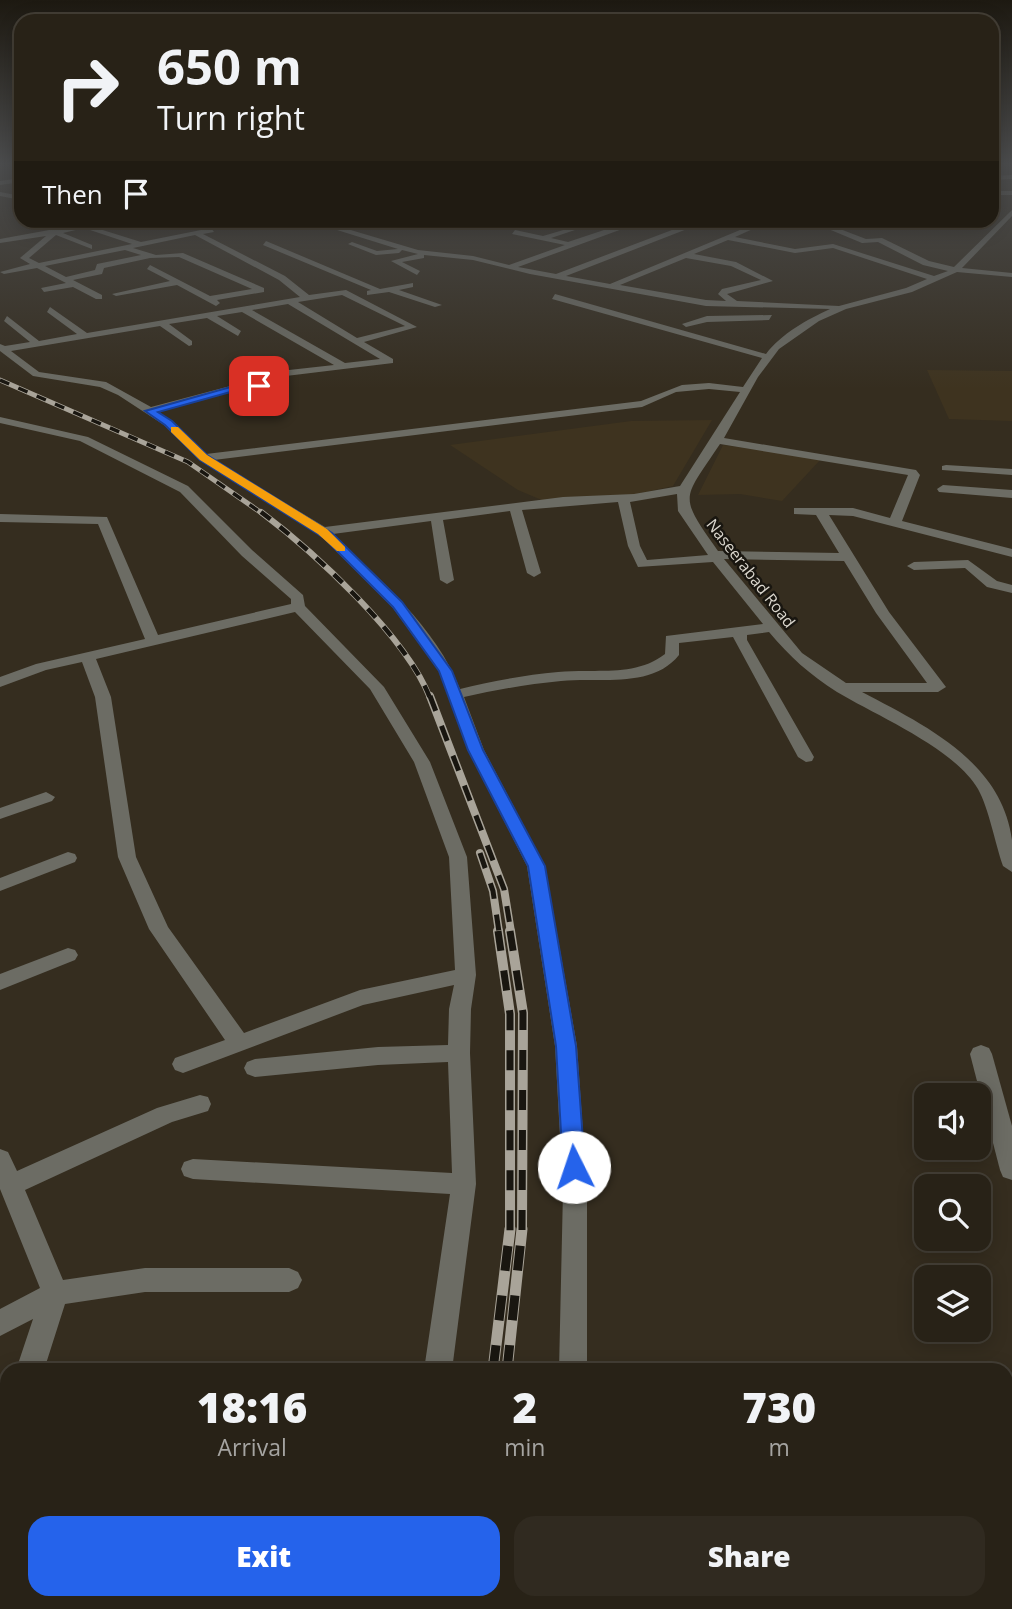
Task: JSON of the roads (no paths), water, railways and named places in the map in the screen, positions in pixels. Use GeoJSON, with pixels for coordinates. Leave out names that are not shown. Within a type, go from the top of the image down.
{"type":"FeatureCollection","features":[{"type":"Feature","properties":{"kind":"street"},"geometry":{"type":"LineString","coordinates":[[47,239],[24,258],[99,297]]}},
{"type":"Feature","properties":{"kind":"street"},"geometry":{"type":"LineString","coordinates":[[71,239],[89,247]]}},
{"type":"Feature","properties":{"kind":"street"},"geometry":{"type":"LineString","coordinates":[[124,239],[140,244]]}},
{"type":"Feature","properties":{"kind":"street"},"geometry":{"type":"LineString","coordinates":[[4,272],[165,239]]}},
{"type":"Feature","properties":{"kind":"street"},"geometry":{"type":"LineString","coordinates":[[208,239],[282,278],[306,297]]}},
{"type":"Feature","properties":{"kind":"street"},"geometry":{"type":"LineString","coordinates":[[374,239],[411,250],[473,258],[557,277],[714,304],[844,307]]}},
{"type":"Feature","properties":{"kind":"street"},"geometry":{"type":"LineString","coordinates":[[550,239],[570,243],[582,239]]}},
{"type":"Feature","properties":{"kind":"street"},"geometry":{"type":"LineString","coordinates":[[557,277],[655,239]]}},
{"type":"Feature","properties":{"kind":"street"},"geometry":{"type":"LineString","coordinates":[[664,239],[681,242]]}},
{"type":"Feature","properties":{"kind":"street"},"geometry":{"type":"LineString","coordinates":[[611,286],[725,239]]}},
{"type":"Feature","properties":{"kind":"street"},"geometry":{"type":"LineString","coordinates":[[734,239],[795,251],[833,246],[937,280]]}},
{"type":"Feature","properties":{"kind":"street"},"geometry":{"type":"LineString","coordinates":[[861,239],[879,240],[926,263],[956,271],[1012,275]]}},
{"type":"Feature","properties":{"kind":"street"},"geometry":{"type":"LineString","coordinates":[[323,531],[515,507],[623,499],[684,489],[776,347],[821,317],[844,307],[937,280],[956,271],[986,239]]}},
{"type":"Feature","properties":{"kind":"street"},"geometry":{"type":"LineString","coordinates":[[265,243],[379,291]]}},
{"type":"Feature","properties":{"kind":"street"},"geometry":{"type":"LineString","coordinates":[[510,267],[573,245],[570,243]]}},
{"type":"Feature","properties":{"kind":"street"},"geometry":{"type":"LineString","coordinates":[[352,244],[376,253],[411,250]]}},
{"type":"Feature","properties":{"kind":"street"},"geometry":{"type":"LineString","coordinates":[[693,244],[705,247]]}},
{"type":"Feature","properties":{"kind":"street"},"geometry":{"type":"LineString","coordinates":[[126,248],[152,256]]}},
{"type":"Feature","properties":{"kind":"street"},"geometry":{"type":"LineString","coordinates":[[561,249],[631,263]]}},
{"type":"Feature","properties":{"kind":"street"},"geometry":{"type":"LineString","coordinates":[[417,273],[395,261],[433,254]]}},
{"type":"Feature","properties":{"kind":"street"},"geometry":{"type":"LineString","coordinates":[[62,279],[99,272],[100,266],[152,256],[180,255],[261,290],[207,299]]}},
{"type":"Feature","properties":{"kind":"street"},"geometry":{"type":"LineString","coordinates":[[684,255],[733,264],[769,281],[725,291],[722,294],[736,305]]}},
{"type":"Feature","properties":{"kind":"street"},"geometry":{"type":"LineString","coordinates":[[643,265],[655,267]]}},
{"type":"Feature","properties":{"kind":"street"},"geometry":{"type":"LineString","coordinates":[[150,267],[228,310]]}},
{"type":"Feature","properties":{"kind":"street"},"geometry":{"type":"LineString","coordinates":[[0,282],[49,273]]}},
{"type":"Feature","properties":{"kind":"street"},"geometry":{"type":"LineString","coordinates":[[107,286],[165,275]]}},
{"type":"Feature","properties":{"kind":"street"},"geometry":{"type":"LineString","coordinates":[[116,294],[179,282]]}},
{"type":"Feature","properties":{"kind":"street"},"geometry":{"type":"LineString","coordinates":[[44,290],[73,284]]}},
{"type":"Feature","properties":{"kind":"street"},"geometry":{"type":"LineString","coordinates":[[352,297],[410,285]]}},
{"type":"Feature","properties":{"kind":"street"},"geometry":{"type":"LineString","coordinates":[[390,289],[438,305]]}},
{"type":"Feature","properties":{"kind":"street"},"geometry":{"type":"LineString","coordinates":[[3,348],[343,292],[413,327],[355,341]]}},
{"type":"Feature","properties":{"kind":"street"},"geometry":{"type":"LineString","coordinates":[[555,297],[768,357]]}},
{"type":"Feature","properties":{"kind":"street"},"geometry":{"type":"LineString","coordinates":[[150,411],[234,388],[284,384],[280,374],[390,360],[288,300]]}},
{"type":"Feature","properties":{"kind":"street"},"geometry":{"type":"LineString","coordinates":[[242,308],[343,366]]}},
{"type":"Feature","properties":{"kind":"street"},"geometry":{"type":"LineString","coordinates":[[50,310],[83,334]]}},
{"type":"Feature","properties":{"kind":"street"},"geometry":{"type":"LineString","coordinates":[[206,313],[239,333]]}},
{"type":"Feature","properties":{"kind":"street"},"geometry":{"type":"LineString","coordinates":[[686,324],[707,319],[776,317]]}},
{"type":"Feature","properties":{"kind":"street"},"geometry":{"type":"LineString","coordinates":[[799,317],[821,317]]}},
{"type":"Feature","properties":{"kind":"street"},"geometry":{"type":"LineString","coordinates":[[7,319],[36,342]]}},
{"type":"Feature","properties":{"kind":"street"},"geometry":{"type":"LineString","coordinates":[[159,321],[190,343]]}},
{"type":"Feature","properties":{"kind":"street"},"geometry":{"type":"LineString","coordinates":[[3,348],[36,374],[102,384],[150,411],[169,423],[203,458],[323,531],[398,605],[446,671],[476,750],[536,866],[566,1046],[575,1191],[573,1363]]}},
{"type":"Feature","properties":{"kind":"street"},"geometry":{"type":"LineString","coordinates":[[203,458],[642,404],[654,401],[667,392],[698,385],[746,390]]}},
{"type":"Feature","properties":{"kind":"street"},"geometry":{"type":"LineString","coordinates":[[0,420],[84,439],[184,489],[247,553],[298,598],[298,607],[376,687],[422,762],[458,857],[466,975],[460,1009],[464,1184],[439,1363]]}},
{"type":"Feature","properties":{"kind":"street"},"geometry":{"type":"LineString","coordinates":[[717,440],[912,472],[914,475],[895,522]]}},
{"type":"Feature","properties":{"kind":"street"},"geometry":{"type":"LineString","coordinates":[[946,468],[1012,472]]}},
{"type":"Feature","properties":{"kind":"street","name":"Naseerabad Road"},"geometry":{"type":"LineString","coordinates":[[684,489],[684,511],[716,556],[797,656],[842,688],[895,716],[962,760],[986,788],[1009,858]]}},
{"type":"Feature","properties":{"kind":"street"},"geometry":{"type":"LineString","coordinates":[[943,489],[1012,494]]}},
{"type":"Feature","properties":{"kind":"street"},"geometry":{"type":"LineString","coordinates":[[623,499],[634,546],[643,564],[716,556],[846,557]]}},
{"type":"Feature","properties":{"kind":"street"},"geometry":{"type":"LineString","coordinates":[[515,507],[534,573]]}},
{"type":"Feature","properties":{"kind":"street"},"geometry":{"type":"LineString","coordinates":[[798,511],[853,512],[1012,553]]}},
{"type":"Feature","properties":{"kind":"street"},"geometry":{"type":"LineString","coordinates":[[820,511],[846,557],[939,687],[842,688]]}},
{"type":"Feature","properties":{"kind":"street"},"geometry":{"type":"LineString","coordinates":[[436,517],[447,580]]}},
{"type":"Feature","properties":{"kind":"street"},"geometry":{"type":"LineString","coordinates":[[0,518],[103,520],[153,641]]}},
{"type":"Feature","properties":{"kind":"street"},"geometry":{"type":"LineString","coordinates":[[914,566],[968,565],[992,584],[1012,589]]}},
{"type":"Feature","properties":{"kind":"street"},"geometry":{"type":"LineString","coordinates":[[0,682],[41,667],[298,607]]}},
{"type":"Feature","properties":{"kind":"street"},"geometry":{"type":"LineString","coordinates":[[454,695],[505,682],[569,674],[589,677],[618,675],[662,665],[672,655],[671,639],[771,626]]}},
{"type":"Feature","properties":{"kind":"street"},"geometry":{"type":"LineString","coordinates":[[740,632],[740,640],[806,757]]}},
{"type":"Feature","properties":{"kind":"street"},"geometry":{"type":"LineString","coordinates":[[87,656],[103,697],[127,857],[159,929],[239,1043]]}},
{"type":"Feature","properties":{"kind":"street"},"geometry":{"type":"LineString","coordinates":[[0,814],[46,797]]}},
{"type":"Feature","properties":{"kind":"street"},"geometry":{"type":"LineString","coordinates":[[0,885],[68,858]]}},
{"type":"Feature","properties":{"kind":"street"},"geometry":{"type":"LineString","coordinates":[[0,982],[68,955]]}},
{"type":"Feature","properties":{"kind":"street"},"geometry":{"type":"LineString","coordinates":[[183,1064],[360,998],[466,975]]}},
{"type":"Feature","properties":{"kind":"street"},"geometry":{"type":"LineString","coordinates":[[255,1068],[378,1056],[460,1053]]}},
{"type":"Feature","properties":{"kind":"street"},"geometry":{"type":"LineString","coordinates":[[981,1054],[1012,1170]]}},
{"type":"Feature","properties":{"kind":"street"},"geometry":{"type":"LineString","coordinates":[[32,1363],[55,1293],[3,1169],[200,1104]]}},
{"type":"Feature","properties":{"kind":"street"},"geometry":{"type":"LineString","coordinates":[[193,1168],[464,1184]]}},
{"type":"Feature","properties":{"kind":"street"},"geometry":{"type":"LineString","coordinates":[[0,1323],[55,1293],[145,1280],[289,1280]]}},
{"type":"Feature","properties":{"kind":"railway"},"geometry":{"type":"LineString","coordinates":[[0,380],[188,462],[263,514]]}},
{"type":"Feature","properties":{"kind":"railway"},"geometry":{"type":"LineString","coordinates":[[261,512],[331,572],[380,622],[401,648],[430,698]]}},
{"type":"Feature","properties":{"kind":"railway"},"geometry":{"type":"LineString","coordinates":[[430,696],[504,889],[511,932]]}},
{"type":"Feature","properties":{"kind":"railway"},"geometry":{"type":"LineString","coordinates":[[480,853],[493,891],[499,932]]}},
{"type":"Feature","properties":{"kind":"railway"},"geometry":{"type":"LineString","coordinates":[[498,931],[510,1014],[510,1229]]}},
{"type":"Feature","properties":{"kind":"railway"},"geometry":{"type":"LineString","coordinates":[[510,931],[523,1013],[522,1231]]}},
{"type":"Feature","properties":{"kind":"railway"},"geometry":{"type":"LineString","coordinates":[[494,1363],[510,1229]]}},
{"type":"Feature","properties":{"kind":"railway"},"geometry":{"type":"LineString","coordinates":[[508,1363],[522,1229]]}}]}
